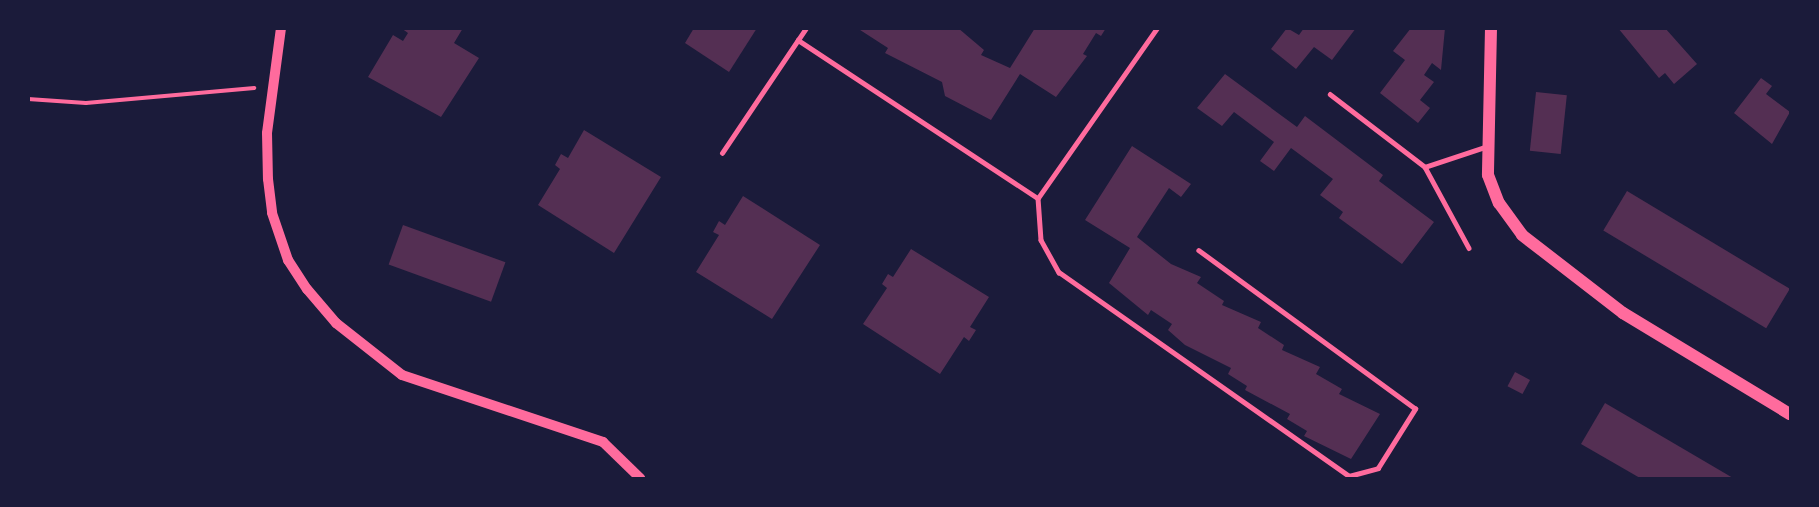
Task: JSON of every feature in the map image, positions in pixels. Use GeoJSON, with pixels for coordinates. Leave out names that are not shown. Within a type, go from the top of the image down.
{"type":"FeatureCollection","features":[{"type":"Feature","properties":{"kind":"main road"},"geometry":{"type":"LineString","coordinates":[[1491,28],[1485,147],[1499,203],[1550,261],[1623,313],[1791,414]]}},
{"type":"Feature","properties":{"kind":"street"},"geometry":{"type":"LineString","coordinates":[[281,28],[267,133],[272,213],[288,260],[336,323],[402,375],[587,435],[620,455],[640,478]]}},
{"type":"Feature","properties":{"kind":"lane"},"geometry":{"type":"LineString","coordinates":[[722,153],[806,28]]}},
{"type":"Feature","properties":{"kind":"lane"},"geometry":{"type":"LineString","coordinates":[[1157,28],[1038,198],[1041,240],[1059,272],[1349,476],[1378,468],[1415,409],[1199,251]]}},
{"type":"Feature","properties":{"kind":"lane"},"geometry":{"type":"LineString","coordinates":[[798,40],[1038,198]]}},
{"type":"Feature","properties":{"kind":"lane"},"geometry":{"type":"LineString","coordinates":[[1330,94],[1425,167],[1469,248]]}},
{"type":"Feature","properties":{"kind":"lane"},"geometry":{"type":"LineString","coordinates":[[1425,167],[1485,147]]}},
{"type":"Feature","properties":{"kind":"path"},"geometry":{"type":"LineString","coordinates":[[28,99],[86,103],[273,87]]}},
{"type":"Feature","properties":{"kind":"building"},"geometry":{"type":"Polygon","coordinates":[[[401,28],[463,28],[454,43],[479,58],[441,117],[368,77],[393,35],[403,41],[408,33],[401,28]]]}},
{"type":"Feature","properties":{"kind":"building"},"geometry":{"type":"Polygon","coordinates":[[[694,28],[757,28],[729,72],[685,43],[694,28]]]}},
{"type":"Feature","properties":{"kind":"building"},"geometry":{"type":"Polygon","coordinates":[[[857,28],[958,28],[984,50],[981,55],[1010,68],[1035,28],[1106,28],[1101,36],[1096,33],[1083,54],[1087,56],[1056,97],[1020,74],[991,120],[945,96],[942,82],[885,53],[888,48],[857,28]]]}},
{"type":"Feature","properties":{"kind":"building"},"geometry":{"type":"Polygon","coordinates":[[[1287,28],[1299,35],[1304,28],[1356,28],[1332,60],[1314,47],[1296,69],[1271,49],[1287,28]]]}},
{"type":"Feature","properties":{"kind":"building"},"geometry":{"type":"Polygon","coordinates":[[[1411,28],[1445,28],[1441,70],[1432,63],[1424,75],[1434,82],[1420,100],[1430,108],[1418,123],[1380,93],[1405,60],[1393,51],[1411,28]]]}},
{"type":"Feature","properties":{"kind":"building"},"geometry":{"type":"Polygon","coordinates":[[[1618,28],[1665,28],[1697,64],[1674,84],[1665,73],[1659,78],[1618,28]]]}},
{"type":"Feature","properties":{"kind":"building"},"geometry":{"type":"Polygon","coordinates":[[[1225,74],[1297,127],[1305,116],[1383,175],[1379,181],[1434,222],[1402,264],[1339,218],[1343,212],[1320,195],[1333,179],[1291,148],[1274,171],[1260,161],[1274,142],[1234,112],[1222,126],[1197,108],[1225,74]]]}},
{"type":"Feature","properties":{"kind":"building"},"geometry":{"type":"Polygon","coordinates":[[[1761,78],[1772,86],[1766,94],[1790,112],[1772,144],[1734,113],[1761,78]]]}},
{"type":"Feature","properties":{"kind":"building"},"geometry":{"type":"Polygon","coordinates":[[[1536,92],[1567,95],[1561,154],[1530,151],[1536,92]]]}},
{"type":"Feature","properties":{"kind":"building"},"geometry":{"type":"Polygon","coordinates":[[[584,130],[661,177],[614,253],[538,205],[560,169],[555,165],[561,154],[568,158],[584,130]]]}},
{"type":"Feature","properties":{"kind":"building"},"geometry":{"type":"Polygon","coordinates":[[[1132,146],[1191,184],[1181,197],[1169,188],[1137,237],[1171,264],[1201,277],[1197,283],[1224,301],[1222,305],[1261,322],[1258,328],[1284,345],[1282,350],[1320,367],[1316,374],[1342,389],[1339,394],[1380,414],[1351,459],[1304,436],[1307,431],[1287,419],[1290,414],[1245,390],[1247,386],[1228,374],[1231,368],[1185,345],[1168,330],[1172,324],[1151,310],[1148,315],[1109,283],[1130,248],[1085,220],[1132,146]]]}},
{"type":"Feature","properties":{"kind":"building"},"geometry":{"type":"Polygon","coordinates":[[[1627,191],[1790,289],[1766,328],[1603,230],[1627,191]]]}},
{"type":"Feature","properties":{"kind":"building"},"geometry":{"type":"Polygon","coordinates":[[[743,196],[820,245],[772,319],[696,272],[719,235],[713,232],[719,221],[725,225],[743,196]]]}},
{"type":"Feature","properties":{"kind":"building"},"geometry":{"type":"Polygon","coordinates":[[[403,225],[505,262],[491,302],[389,264],[403,225]]]}},
{"type":"Feature","properties":{"kind":"building"},"geometry":{"type":"Polygon","coordinates":[[[911,249],[989,297],[970,327],[976,330],[969,341],[964,337],[940,374],[863,324],[887,288],[882,284],[888,274],[893,277],[911,249]]]}},
{"type":"Feature","properties":{"kind":"building"},"geometry":{"type":"Polygon","coordinates":[[[1515,372],[1530,380],[1522,394],[1507,386],[1515,372]]]}},
{"type":"Feature","properties":{"kind":"building"},"geometry":{"type":"Polygon","coordinates":[[[1605,403],[1733,478],[1640,478],[1581,444],[1605,403]]]}}]}
